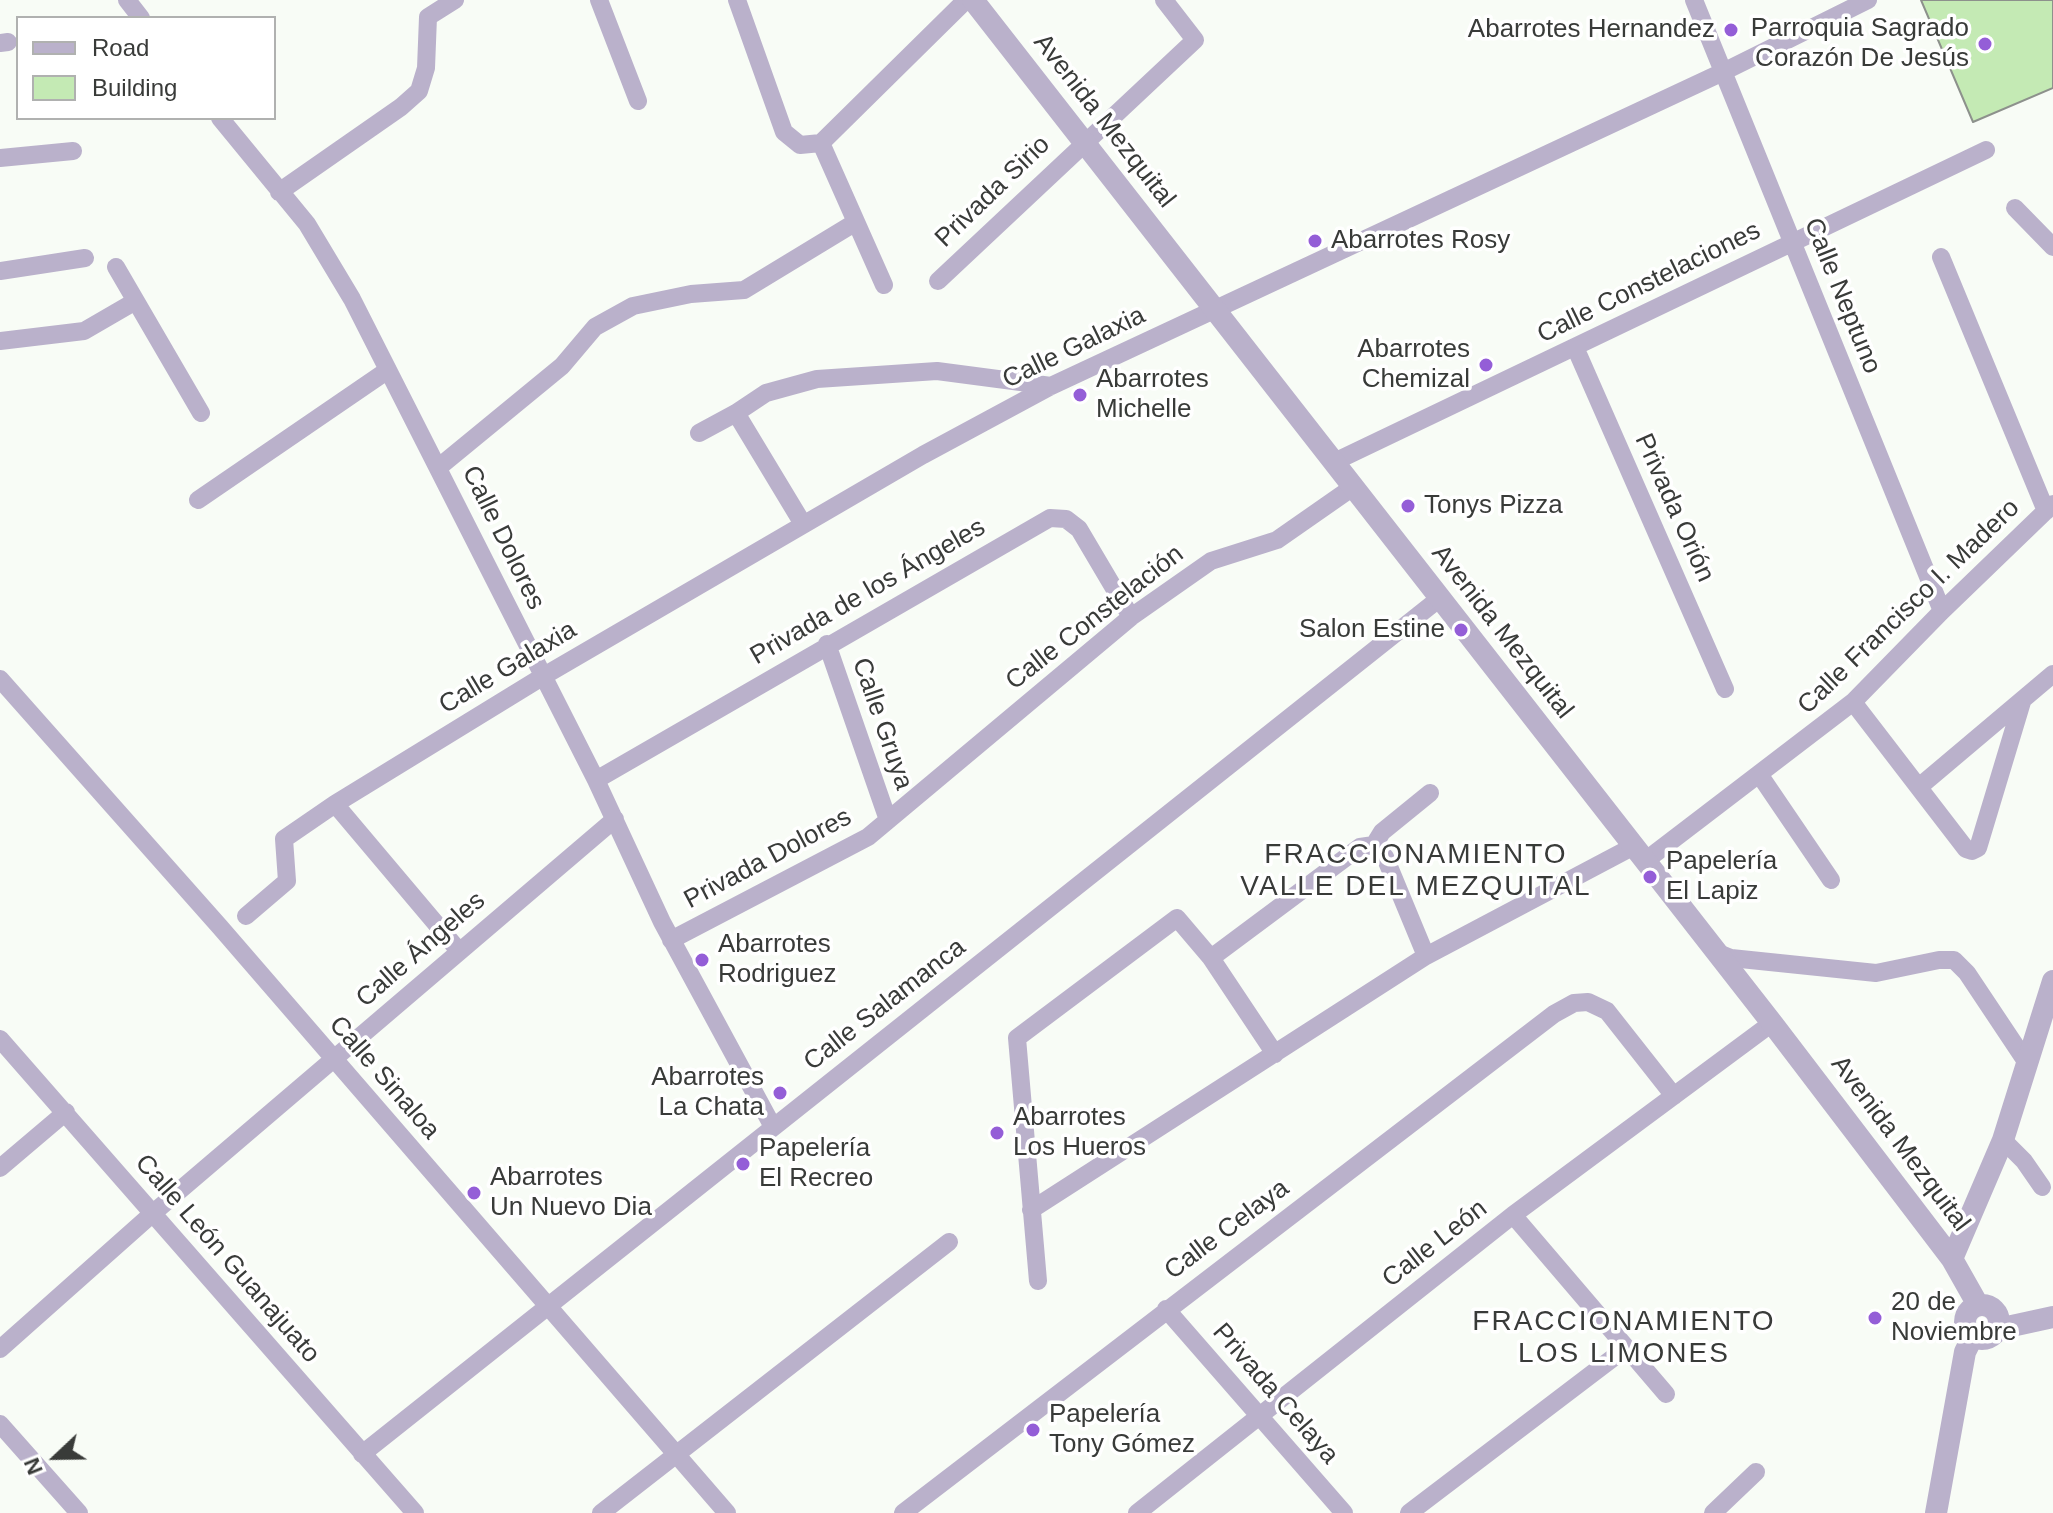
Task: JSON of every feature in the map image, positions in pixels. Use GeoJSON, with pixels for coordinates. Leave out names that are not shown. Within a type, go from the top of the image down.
{"type":"FeatureCollection","features":[{"type":"Feature","properties":{"kind":"street"},"geometry":{"type":"LineString","coordinates":[[127,0],[139,16]]}},
{"type":"Feature","properties":{"kind":"street"},"geometry":{"type":"LineString","coordinates":[[279,192],[401,107],[419,91],[426,68],[428,17],[455,0]]}},
{"type":"Feature","properties":{"kind":"street"},"geometry":{"type":"LineString","coordinates":[[599,0],[638,101]]}},
{"type":"Feature","properties":{"kind":"street"},"geometry":{"type":"LineString","coordinates":[[737,0],[784,132],[800,145],[821,143],[966,0]]}},
{"type":"Feature","properties":{"kind":"street","name":"Avenida Mezquital"},"geometry":{"type":"LineString","coordinates":[[973,0],[1772,1023],[1952,1259],[1978,1305]]}},
{"type":"Feature","properties":{"kind":"street","name":"Privada Sirio"},"geometry":{"type":"LineString","coordinates":[[938,281],[1195,40],[1164,0]]}},
{"type":"Feature","properties":{"kind":"street","name":"Calle Neptuno"},"geometry":{"type":"LineString","coordinates":[[1694,0],[1942,611]]}},
{"type":"Feature","properties":{"kind":"street","name":"Calle Galaxia"},"geometry":{"type":"LineString","coordinates":[[246,916],[287,881],[284,839],[335,804],[542,677],[923,455],[1051,386],[1723,72],[1868,0]]}},
{"type":"Feature","properties":{"kind":"street","name":"Calle Dolores"},"geometry":{"type":"LineString","coordinates":[[222,120],[307,224],[352,299],[596,780],[671,940],[773,1127]]}},
{"type":"Feature","properties":{"kind":"street"},"geometry":{"type":"LineString","coordinates":[[821,143],[884,285]]}},
{"type":"Feature","properties":{"kind":"street","name":"Calle Constelaciones"},"geometry":{"type":"LineString","coordinates":[[1334,462],[1986,150]]}},
{"type":"Feature","properties":{"kind":"street"},"geometry":{"type":"LineString","coordinates":[[0,158],[73,151]]}},
{"type":"Feature","properties":{"kind":"street"},"geometry":{"type":"LineString","coordinates":[[2015,208],[2053,247]]}},
{"type":"Feature","properties":{"kind":"street"},"geometry":{"type":"LineString","coordinates":[[439,467],[562,366],[595,327],[633,306],[691,294],[744,290],[856,222]]}},
{"type":"Feature","properties":{"kind":"street"},"geometry":{"type":"LineString","coordinates":[[1941,257],[2050,508]]}},
{"type":"Feature","properties":{"kind":"street"},"geometry":{"type":"LineString","coordinates":[[0,271],[85,258]]}},
{"type":"Feature","properties":{"kind":"street"},"geometry":{"type":"LineString","coordinates":[[116,267],[201,413]]}},
{"type":"Feature","properties":{"kind":"street"},"geometry":{"type":"LineString","coordinates":[[0,341],[84,331],[134,302]]}},
{"type":"Feature","properties":{"kind":"street","name":"Privada Orión"},"geometry":{"type":"LineString","coordinates":[[1575,347],[1725,689]]}},
{"type":"Feature","properties":{"kind":"street"},"geometry":{"type":"LineString","coordinates":[[198,500],[388,370]]}},
{"type":"Feature","properties":{"kind":"street"},"geometry":{"type":"LineString","coordinates":[[699,433],[766,393],[817,379],[937,371],[1051,386]]}},
{"type":"Feature","properties":{"kind":"street"},"geometry":{"type":"LineString","coordinates":[[736,413],[803,524]]}},
{"type":"Feature","properties":{"kind":"street","name":"Calle Constelación"},"geometry":{"type":"LineString","coordinates":[[888,820],[1131,617],[1211,561],[1277,540],[1353,487]]}},
{"type":"Feature","properties":{"kind":"street","name":"Calle Francisco I. Madero"},"geometry":{"type":"LineString","coordinates":[[1031,1210],[1426,956],[1639,854],[1759,774],[1853,702],[2050,508]]}},
{"type":"Feature","properties":{"kind":"street","name":"Privada de los Ángeles"},"geometry":{"type":"LineString","coordinates":[[596,780],[1050,518],[1066,519],[1079,529],[1131,617]]}},
{"type":"Feature","properties":{"kind":"street","name":"Calle Salamanca"},"geometry":{"type":"LineString","coordinates":[[362,1454],[1440,598]]}},
{"type":"Feature","properties":{"kind":"street","name":"Calle Gruya"},"geometry":{"type":"LineString","coordinates":[[827,644],[888,820]]}},
{"type":"Feature","properties":{"kind":"street"},"geometry":{"type":"LineString","coordinates":[[1919,787],[2053,674]]}},
{"type":"Feature","properties":{"kind":"street","name":"Calle Sinaloa"},"geometry":{"type":"LineString","coordinates":[[0,679],[727,1513]]}},
{"type":"Feature","properties":{"kind":"street"},"geometry":{"type":"LineString","coordinates":[[1853,702],[1966,849],[1972,851],[1978,848],[2022,702]]}},
{"type":"Feature","properties":{"kind":"street"},"geometry":{"type":"LineString","coordinates":[[1759,774],[1831,880]]}},
{"type":"Feature","properties":{"kind":"street"},"geometry":{"type":"LineString","coordinates":[[1374,845],[1382,832],[1430,793]]}},
{"type":"Feature","properties":{"kind":"street"},"geometry":{"type":"LineString","coordinates":[[335,804],[459,951]]}},
{"type":"Feature","properties":{"kind":"street","name":"Calle Ángeles"},"geometry":{"type":"LineString","coordinates":[[0,1349],[152,1214],[615,819]]}},
{"type":"Feature","properties":{"kind":"street","name":"Privada Dolores"},"geometry":{"type":"LineString","coordinates":[[671,940],[868,837],[888,820]]}},
{"type":"Feature","properties":{"kind":"street"},"geometry":{"type":"LineString","coordinates":[[1374,845],[1385,857],[1426,956]]}},
{"type":"Feature","properties":{"kind":"street"},"geometry":{"type":"LineString","coordinates":[[1211,958],[1360,847],[1374,845]]}},
{"type":"Feature","properties":{"kind":"street"},"geometry":{"type":"LineString","coordinates":[[1038,1281],[1017,1038],[1177,918],[1211,958],[1275,1054]]}},
{"type":"Feature","properties":{"kind":"street"},"geometry":{"type":"LineString","coordinates":[[1716,952],[1731,958],[1876,973],[1939,960],[1954,960],[1967,973],[2027,1063]]}},
{"type":"Feature","properties":{"kind":"street"},"geometry":{"type":"LineString","coordinates":[[1952,1259],[2003,1140],[2053,981]]}},
{"type":"Feature","properties":{"kind":"street","name":"Calle Celaya"},"geometry":{"type":"LineString","coordinates":[[903,1513],[1554,1014],[1574,1003],[1588,1002],[1607,1011],[1674,1096]]}},
{"type":"Feature","properties":{"kind":"street","name":"Calle León"},"geometry":{"type":"LineString","coordinates":[[1137,1513],[1513,1215],[1772,1023]]}},
{"type":"Feature","properties":{"kind":"street","name":"Calle León Guanajuato"},"geometry":{"type":"LineString","coordinates":[[0,1039],[409,1511]]}},
{"type":"Feature","properties":{"kind":"street"},"geometry":{"type":"LineString","coordinates":[[0,1168],[66,1112]]}},
{"type":"Feature","properties":{"kind":"street"},"geometry":{"type":"LineString","coordinates":[[2003,1140],[2024,1161],[2042,1187]]}},
{"type":"Feature","properties":{"kind":"street"},"geometry":{"type":"LineString","coordinates":[[1513,1215],[1666,1394]]}},
{"type":"Feature","properties":{"kind":"street"},"geometry":{"type":"LineString","coordinates":[[601,1513],[949,1242]]}},
{"type":"Feature","properties":{"kind":"street"},"geometry":{"type":"LineString","coordinates":[[1998,1329],[1996,1312],[1988,1306],[1978,1305],[1968,1312],[1968,1331],[1973,1336],[1988,1338],[1998,1329],[2053,1317]]}},
{"type":"Feature","properties":{"kind":"street","name":"Privada Celaya"},"geometry":{"type":"LineString","coordinates":[[1166,1309],[1344,1513]]}},
{"type":"Feature","properties":{"kind":"street"},"geometry":{"type":"LineString","coordinates":[[1936,1513],[1965,1352],[1973,1336]]}},
{"type":"Feature","properties":{"kind":"street"},"geometry":{"type":"LineString","coordinates":[[1409,1513],[1626,1348]]}},
{"type":"Feature","properties":{"kind":"street"},"geometry":{"type":"LineString","coordinates":[[0,1424],[79,1513]]}},
{"type":"Feature","properties":{"kind":"street"},"geometry":{"type":"LineString","coordinates":[[1713,1513],[1756,1472]]}},
{"type":"Feature","properties":{"kind":"building","name":"Parroquia Sagrado Corazón De Jesús"},"geometry":{"type":"Polygon","coordinates":[[[1921,0],[2053,0],[2053,88],[1973,122],[1921,0]]]}},
{"type":"Feature","properties":{"kind":"place","name":"Abarrotes Hernandez"},"geometry":{"type":"Point","coordinates":[1731,30]}},
{"type":"Feature","properties":{"kind":"place","name":"Parroquia Sagrado Corazón De Jesús"},"geometry":{"type":"Point","coordinates":[1985,44]}},
{"type":"Feature","properties":{"kind":"place","name":"Abarrotes Rosy"},"geometry":{"type":"Point","coordinates":[1315,241]}},
{"type":"Feature","properties":{"kind":"place","name":"Abarrotes Chemizal"},"geometry":{"type":"Point","coordinates":[1486,365]}},
{"type":"Feature","properties":{"kind":"place","name":"Abarrotes Michelle"},"geometry":{"type":"Point","coordinates":[1080,395]}},
{"type":"Feature","properties":{"kind":"place","name":"Tonys Pizza"},"geometry":{"type":"Point","coordinates":[1408,506]}},
{"type":"Feature","properties":{"kind":"place","name":"Salon Estine"},"geometry":{"type":"Point","coordinates":[1461,630]}},
{"type":"Feature","properties":{"kind":"place","name":"Papelería El Lapiz"},"geometry":{"type":"Point","coordinates":[1650,877]}},
{"type":"Feature","properties":{"kind":"place","name":"Abarrotes Rodriguez"},"geometry":{"type":"Point","coordinates":[702,960]}},
{"type":"Feature","properties":{"kind":"place","name":"Abarrotes La Chata"},"geometry":{"type":"Point","coordinates":[780,1093]}},
{"type":"Feature","properties":{"kind":"place","name":"Abarrotes Los Hueros"},"geometry":{"type":"Point","coordinates":[997,1133]}},
{"type":"Feature","properties":{"kind":"place","name":"Papelería El Recreo"},"geometry":{"type":"Point","coordinates":[743,1164]}},
{"type":"Feature","properties":{"kind":"place","name":"Abarrotes Un Nuevo Dia"},"geometry":{"type":"Point","coordinates":[474,1193]}},
{"type":"Feature","properties":{"kind":"place","name":"20 de Noviembre"},"geometry":{"type":"Point","coordinates":[1875,1318]}},
{"type":"Feature","properties":{"kind":"place","name":"Papelería Tony Gómez"},"geometry":{"type":"Point","coordinates":[1033,1430]}},
{"type":"Feature","properties":{"kind":"district","name":"FRACCIONAMIENTO VALLE DEL MEZQUITAL"},"geometry":{"type":"Point","coordinates":[1416,871]}},
{"type":"Feature","properties":{"kind":"district","name":"FRACCIONAMIENTO LOS LIMONES"},"geometry":{"type":"Point","coordinates":[1624,1338]}}]}
